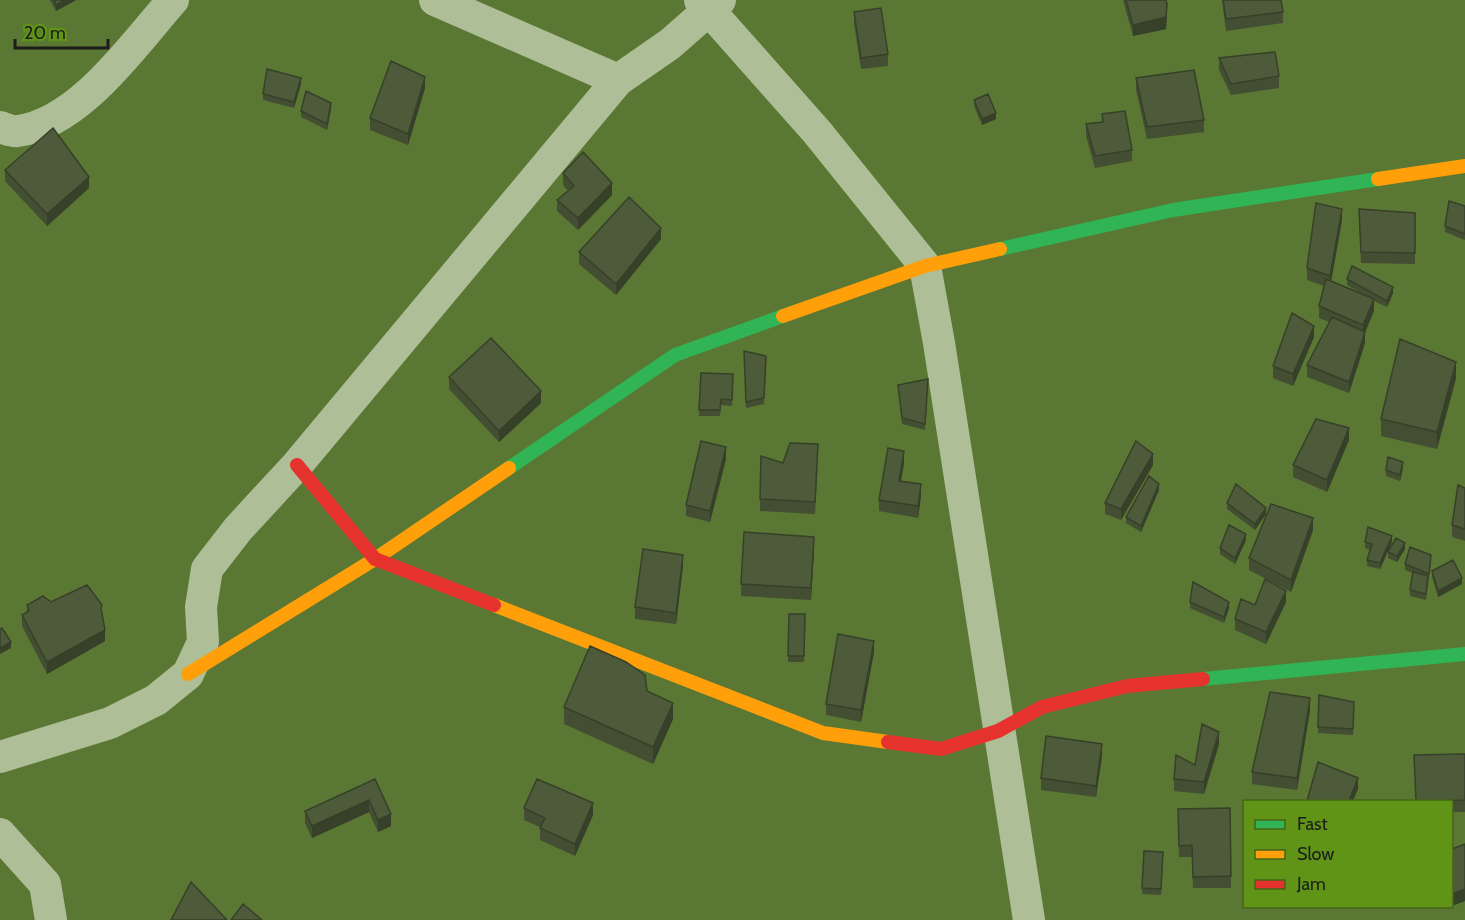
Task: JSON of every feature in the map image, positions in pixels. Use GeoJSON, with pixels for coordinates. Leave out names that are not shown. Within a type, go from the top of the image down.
{"type":"FeatureCollection","features":[{"type":"Feature","properties":{"kind":"street"},"geometry":{"type":"LineString","coordinates":[[0,127],[16,132],[45,124],[92,93],[173,0]]}},
{"type":"Feature","properties":{"kind":"street"},"geometry":{"type":"LineString","coordinates":[[435,0],[618,80]]}},
{"type":"Feature","properties":{"kind":"street"},"geometry":{"type":"LineString","coordinates":[[188,675],[203,642],[201,607],[207,569],[238,529],[297,465],[618,80],[670,45],[710,3],[747,56],[817,132],[925,266],[1029,920]]}},
{"type":"Feature","properties":{"kind":"street"},"geometry":{"type":"LineString","coordinates":[[0,758],[110,723],[156,700],[188,675],[375,559],[675,355],[925,266],[1173,210],[1465,166]]}},
{"type":"Feature","properties":{"kind":"street"},"geometry":{"type":"LineString","coordinates":[[297,465],[375,559],[823,733],[941,749],[998,732],[1042,707],[1127,686],[1465,654]]}},
{"type":"Feature","properties":{"kind":"street"},"geometry":{"type":"LineString","coordinates":[[0,834],[45,885],[51,920]]}},
{"type":"Feature","properties":{"kind":"building"},"geometry":{"type":"Polygon","coordinates":[[[54,0],[65,0],[56,5],[54,0]]]}},
{"type":"Feature","properties":{"kind":"building"},"geometry":{"type":"Polygon","coordinates":[[[1126,0],[1166,0],[1166,17],[1133,25],[1126,0]]]}},
{"type":"Feature","properties":{"kind":"building"},"geometry":{"type":"Polygon","coordinates":[[[1223,0],[1281,0],[1283,12],[1226,19],[1223,0]]]}},
{"type":"Feature","properties":{"kind":"building"},"geometry":{"type":"Polygon","coordinates":[[[881,8],[888,54],[861,58],[854,12],[881,8]]]}},
{"type":"Feature","properties":{"kind":"building"},"geometry":{"type":"Polygon","coordinates":[[[1275,52],[1279,76],[1231,84],[1219,58],[1275,52]]]}},
{"type":"Feature","properties":{"kind":"building"},"geometry":{"type":"Polygon","coordinates":[[[391,61],[425,77],[408,134],[370,118],[391,61]]]}},
{"type":"Feature","properties":{"kind":"building"},"geometry":{"type":"Polygon","coordinates":[[[267,69],[301,78],[294,102],[263,94],[267,69]]]}},
{"type":"Feature","properties":{"kind":"building"},"geometry":{"type":"Polygon","coordinates":[[[1194,70],[1204,120],[1147,127],[1136,78],[1194,70]]]}},
{"type":"Feature","properties":{"kind":"building"},"geometry":{"type":"Polygon","coordinates":[[[306,91],[331,103],[327,124],[301,111],[306,91]]]}},
{"type":"Feature","properties":{"kind":"building"},"geometry":{"type":"Polygon","coordinates":[[[988,94],[996,113],[982,119],[974,100],[988,94]]]}},
{"type":"Feature","properties":{"kind":"building"},"geometry":{"type":"Polygon","coordinates":[[[1125,111],[1132,150],[1095,156],[1086,124],[1103,122],[1102,114],[1125,111]]]}},
{"type":"Feature","properties":{"kind":"building"},"geometry":{"type":"Polygon","coordinates":[[[53,128],[89,177],[47,214],[5,170],[53,128]]]}},
{"type":"Feature","properties":{"kind":"building"},"geometry":{"type":"Polygon","coordinates":[[[583,152],[612,183],[578,218],[557,200],[574,186],[563,173],[583,152]]]}},
{"type":"Feature","properties":{"kind":"building"},"geometry":{"type":"Polygon","coordinates":[[[629,197],[661,228],[616,284],[579,252],[629,197]]]}},
{"type":"Feature","properties":{"kind":"building"},"geometry":{"type":"Polygon","coordinates":[[[1449,201],[1465,206],[1465,234],[1445,226],[1449,201]]]}},
{"type":"Feature","properties":{"kind":"building"},"geometry":{"type":"Polygon","coordinates":[[[1316,203],[1342,209],[1330,276],[1307,268],[1316,203]]]}},
{"type":"Feature","properties":{"kind":"building"},"geometry":{"type":"Polygon","coordinates":[[[1359,209],[1415,213],[1415,253],[1361,252],[1359,209]]]}},
{"type":"Feature","properties":{"kind":"building"},"geometry":{"type":"Polygon","coordinates":[[[1352,266],[1393,287],[1387,301],[1347,279],[1352,266]]]}},
{"type":"Feature","properties":{"kind":"building"},"geometry":{"type":"Polygon","coordinates":[[[1326,279],[1374,299],[1363,325],[1319,306],[1326,279]]]}},
{"type":"Feature","properties":{"kind":"building"},"geometry":{"type":"Polygon","coordinates":[[[1292,313],[1314,326],[1293,374],[1273,366],[1292,313]]]}},
{"type":"Feature","properties":{"kind":"building"},"geometry":{"type":"Polygon","coordinates":[[[1332,317],[1365,332],[1349,382],[1307,365],[1332,317]]]}},
{"type":"Feature","properties":{"kind":"building"},"geometry":{"type":"Polygon","coordinates":[[[491,338],[541,391],[499,431],[449,377],[491,338]]]}},
{"type":"Feature","properties":{"kind":"building"},"geometry":{"type":"Polygon","coordinates":[[[1400,339],[1456,362],[1437,432],[1381,419],[1400,339]]]}},
{"type":"Feature","properties":{"kind":"building"},"geometry":{"type":"Polygon","coordinates":[[[744,351],[766,356],[764,398],[746,402],[744,351]]]}},
{"type":"Feature","properties":{"kind":"building"},"geometry":{"type":"Polygon","coordinates":[[[701,373],[733,374],[732,400],[721,399],[720,410],[699,410],[701,373]]]}},
{"type":"Feature","properties":{"kind":"building"},"geometry":{"type":"Polygon","coordinates":[[[928,379],[925,424],[902,418],[898,385],[928,379]]]}},
{"type":"Feature","properties":{"kind":"building"},"geometry":{"type":"Polygon","coordinates":[[[1316,419],[1349,428],[1327,480],[1293,465],[1316,419]]]}},
{"type":"Feature","properties":{"kind":"building"},"geometry":{"type":"Polygon","coordinates":[[[701,441],[726,447],[710,511],[686,505],[701,441]]]}},
{"type":"Feature","properties":{"kind":"building"},"geometry":{"type":"Polygon","coordinates":[[[1136,441],[1153,454],[1121,509],[1105,503],[1136,441]]]}},
{"type":"Feature","properties":{"kind":"building"},"geometry":{"type":"Polygon","coordinates":[[[790,443],[818,444],[815,502],[760,499],[761,456],[783,463],[790,443]]]}},
{"type":"Feature","properties":{"kind":"building"},"geometry":{"type":"Polygon","coordinates":[[[888,448],[904,451],[899,481],[921,484],[918,506],[879,500],[888,448]]]}},
{"type":"Feature","properties":{"kind":"building"},"geometry":{"type":"Polygon","coordinates":[[[1388,457],[1403,462],[1400,475],[1386,470],[1388,457]]]}},
{"type":"Feature","properties":{"kind":"building"},"geometry":{"type":"Polygon","coordinates":[[[1149,476],[1159,484],[1141,526],[1126,517],[1149,476]]]}},
{"type":"Feature","properties":{"kind":"building"},"geometry":{"type":"Polygon","coordinates":[[[1236,484],[1266,508],[1255,524],[1227,503],[1236,484]]]}},
{"type":"Feature","properties":{"kind":"building"},"geometry":{"type":"Polygon","coordinates":[[[1458,485],[1465,488],[1465,529],[1452,525],[1458,485]]]}},
{"type":"Feature","properties":{"kind":"building"},"geometry":{"type":"Polygon","coordinates":[[[1271,504],[1313,518],[1291,580],[1249,558],[1271,504]]]}},
{"type":"Feature","properties":{"kind":"building"},"geometry":{"type":"Polygon","coordinates":[[[1229,525],[1246,534],[1235,558],[1220,548],[1229,525]]]}},
{"type":"Feature","properties":{"kind":"building"},"geometry":{"type":"Polygon","coordinates":[[[1368,527],[1392,536],[1380,563],[1367,560],[1372,544],[1365,542],[1368,527]]]}},
{"type":"Feature","properties":{"kind":"building"},"geometry":{"type":"Polygon","coordinates":[[[744,532],[814,537],[811,588],[741,584],[744,532]]]}},
{"type":"Feature","properties":{"kind":"building"},"geometry":{"type":"Polygon","coordinates":[[[1396,538],[1405,543],[1397,556],[1388,552],[1396,538]]]}},
{"type":"Feature","properties":{"kind":"building"},"geometry":{"type":"Polygon","coordinates":[[[1410,547],[1431,555],[1429,574],[1405,564],[1410,547]]]}},
{"type":"Feature","properties":{"kind":"building"},"geometry":{"type":"Polygon","coordinates":[[[643,549],[683,555],[676,613],[635,607],[643,549]]]}},
{"type":"Feature","properties":{"kind":"building"},"geometry":{"type":"Polygon","coordinates":[[[1453,560],[1462,578],[1438,591],[1432,571],[1453,560]]]}},
{"type":"Feature","properties":{"kind":"building"},"geometry":{"type":"Polygon","coordinates":[[[1413,572],[1428,576],[1426,594],[1410,590],[1413,572]]]}},
{"type":"Feature","properties":{"kind":"building"},"geometry":{"type":"Polygon","coordinates":[[[1265,579],[1286,591],[1266,632],[1235,619],[1241,599],[1255,605],[1265,579]]]}},
{"type":"Feature","properties":{"kind":"building"},"geometry":{"type":"Polygon","coordinates":[[[1193,582],[1229,602],[1224,617],[1190,602],[1193,582]]]}},
{"type":"Feature","properties":{"kind":"building"},"geometry":{"type":"Polygon","coordinates":[[[87,585],[102,605],[105,630],[47,662],[22,615],[29,611],[27,605],[43,596],[51,602],[87,585]]]}},
{"type":"Feature","properties":{"kind":"building"},"geometry":{"type":"Polygon","coordinates":[[[789,614],[805,614],[804,656],[788,656],[789,614]]]}},
{"type":"Feature","properties":{"kind":"building"},"geometry":{"type":"Polygon","coordinates":[[[2,628],[11,642],[0,648],[0,629],[2,628]]]}},
{"type":"Feature","properties":{"kind":"building"},"geometry":{"type":"Polygon","coordinates":[[[838,634],[874,641],[861,710],[826,704],[838,634]]]}},
{"type":"Feature","properties":{"kind":"building"},"geometry":{"type":"Polygon","coordinates":[[[590,646],[626,662],[645,675],[647,691],[673,703],[653,747],[564,707],[590,646]]]}},
{"type":"Feature","properties":{"kind":"building"},"geometry":{"type":"Polygon","coordinates":[[[1270,692],[1310,698],[1297,778],[1252,772],[1270,692]]]}},
{"type":"Feature","properties":{"kind":"building"},"geometry":{"type":"Polygon","coordinates":[[[1319,695],[1354,702],[1353,729],[1318,727],[1319,695]]]}},
{"type":"Feature","properties":{"kind":"building"},"geometry":{"type":"Polygon","coordinates":[[[1202,724],[1219,732],[1204,782],[1174,779],[1176,755],[1195,765],[1202,724]]]}},
{"type":"Feature","properties":{"kind":"building"},"geometry":{"type":"Polygon","coordinates":[[[1046,736],[1102,744],[1096,786],[1041,778],[1046,736]]]}},
{"type":"Feature","properties":{"kind":"building"},"geometry":{"type":"Polygon","coordinates":[[[1465,754],[1465,800],[1416,800],[1414,755],[1465,754]]]}},
{"type":"Feature","properties":{"kind":"building"},"geometry":{"type":"Polygon","coordinates":[[[1318,762],[1358,778],[1349,800],[1307,800],[1318,762]]]}},
{"type":"Feature","properties":{"kind":"building"},"geometry":{"type":"Polygon","coordinates":[[[375,779],[391,814],[378,820],[369,800],[312,826],[305,811],[375,779]]]}},
{"type":"Feature","properties":{"kind":"building"},"geometry":{"type":"Polygon","coordinates":[[[537,779],[593,803],[575,844],[540,828],[545,818],[524,808],[537,779]]]}},
{"type":"Feature","properties":{"kind":"building"},"geometry":{"type":"Polygon","coordinates":[[[1230,808],[1231,876],[1193,877],[1192,845],[1179,846],[1178,809],[1230,808]]]}},
{"type":"Feature","properties":{"kind":"building"},"geometry":{"type":"Polygon","coordinates":[[[1465,844],[1465,889],[1453,894],[1453,849],[1465,844]]]}},
{"type":"Feature","properties":{"kind":"building"},"geometry":{"type":"Polygon","coordinates":[[[1144,851],[1163,852],[1161,889],[1142,888],[1144,851]]]}},
{"type":"Feature","properties":{"kind":"building"},"geometry":{"type":"Polygon","coordinates":[[[191,882],[227,920],[171,920],[191,882]]]}},
{"type":"Feature","properties":{"kind":"building"},"geometry":{"type":"Polygon","coordinates":[[[243,904],[262,920],[231,920],[243,904]]]}},
{"type":"Feature","properties":{"kind":"traffic: fast"},"geometry":{"type":"LineString","coordinates":[[1000,249],[1173,210],[1378,179]]}},
{"type":"Feature","properties":{"kind":"traffic: fast"},"geometry":{"type":"LineString","coordinates":[[509,468],[675,355],[783,316]]}},
{"type":"Feature","properties":{"kind":"traffic: fast"},"geometry":{"type":"LineString","coordinates":[[1203,679],[1465,654]]}},
{"type":"Feature","properties":{"kind":"traffic: slow"},"geometry":{"type":"LineString","coordinates":[[1378,179],[1465,166]]}},
{"type":"Feature","properties":{"kind":"traffic: slow"},"geometry":{"type":"LineString","coordinates":[[783,316],[925,266],[1000,249]]}},
{"type":"Feature","properties":{"kind":"traffic: slow"},"geometry":{"type":"LineString","coordinates":[[188,674],[375,559],[509,468]]}},
{"type":"Feature","properties":{"kind":"traffic: slow"},"geometry":{"type":"LineString","coordinates":[[494,605],[823,733],[888,742]]}},
{"type":"Feature","properties":{"kind":"traffic: jam"},"geometry":{"type":"LineString","coordinates":[[297,465],[375,559],[494,605]]}},
{"type":"Feature","properties":{"kind":"traffic: jam"},"geometry":{"type":"LineString","coordinates":[[888,742],[941,749],[998,731],[1042,707],[1127,686],[1203,679]]}}]}
